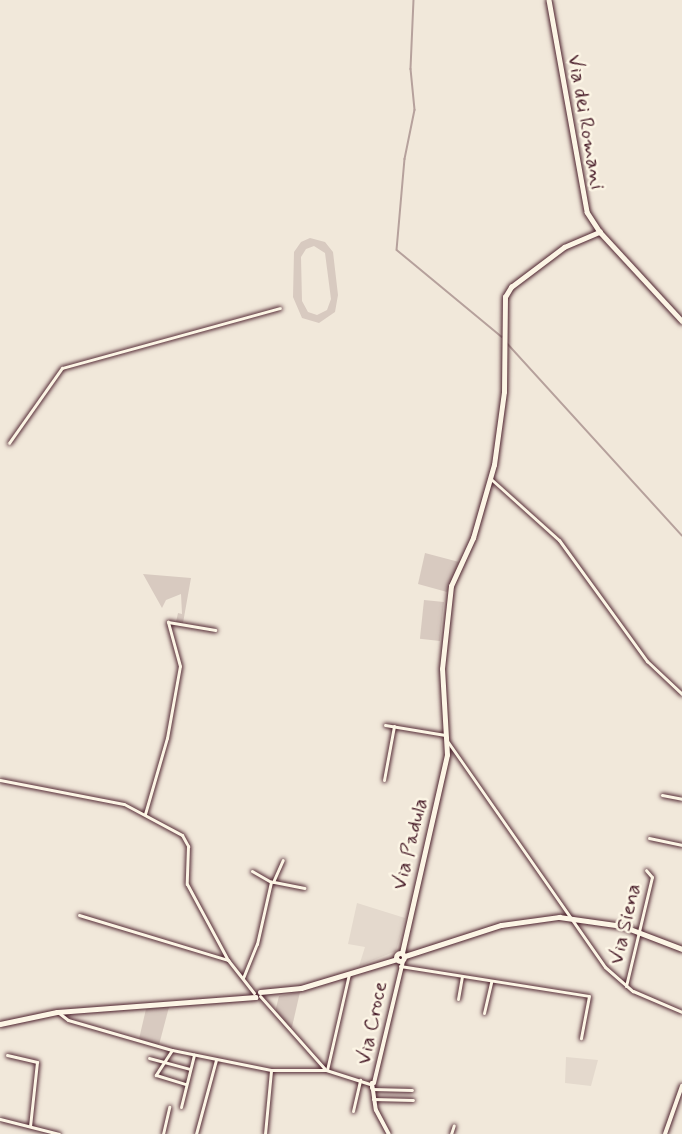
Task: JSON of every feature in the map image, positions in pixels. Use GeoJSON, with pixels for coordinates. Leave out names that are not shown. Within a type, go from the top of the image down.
{"type":"FeatureCollection","features":[{"type":"Feature","properties":{"kind":"main road","name":"Via dei Romani"},"geometry":{"type":"LineString","coordinates":[[549,0],[581,195],[600,232],[682,321]]}},
{"type":"Feature","properties":{"kind":"main road","name":"Via Padula"},"geometry":{"type":"LineString","coordinates":[[400,960],[433,826],[448,742],[442,653],[451,586],[473,537],[491,478],[504,392],[504,305],[511,287],[564,247],[600,232]]}},
{"type":"Feature","properties":{"kind":"main road"},"geometry":{"type":"LineString","coordinates":[[0,1024],[57,1012],[272,993],[400,960],[514,922],[569,917],[638,931],[682,949]]}},
{"type":"Feature","properties":{"kind":"street"},"geometry":{"type":"LineString","coordinates":[[9,443],[62,368],[280,308]]}},
{"type":"Feature","properties":{"kind":"street"},"geometry":{"type":"LineString","coordinates":[[491,478],[560,540],[647,661],[682,694]]}},
{"type":"Feature","properties":{"kind":"street"},"geometry":{"type":"LineString","coordinates":[[145,814],[167,738],[180,666],[168,622],[215,630]]}},
{"type":"Feature","properties":{"kind":"street"},"geometry":{"type":"LineString","coordinates":[[385,725],[448,735]]}},
{"type":"Feature","properties":{"kind":"street"},"geometry":{"type":"LineString","coordinates":[[384,780],[394,726]]}},
{"type":"Feature","properties":{"kind":"street"},"geometry":{"type":"LineString","coordinates":[[448,742],[605,967],[626,986],[682,1012]]}},
{"type":"Feature","properties":{"kind":"street"},"geometry":{"type":"LineString","coordinates":[[0,780],[112,801],[145,814],[185,840],[187,885],[228,960],[257,995],[327,1070]]}},
{"type":"Feature","properties":{"kind":"street"},"geometry":{"type":"LineString","coordinates":[[662,795],[682,799]]}},
{"type":"Feature","properties":{"kind":"street"},"geometry":{"type":"LineString","coordinates":[[649,838],[682,846]]}},
{"type":"Feature","properties":{"kind":"street"},"geometry":{"type":"LineString","coordinates":[[243,978],[257,944],[273,882],[283,860]]}},
{"type":"Feature","properties":{"kind":"street","name":"Via Siena"},"geometry":{"type":"LineString","coordinates":[[626,986],[652,877],[646,870]]}},
{"type":"Feature","properties":{"kind":"street"},"geometry":{"type":"LineString","coordinates":[[252,871],[273,882],[304,888]]}},
{"type":"Feature","properties":{"kind":"street"},"geometry":{"type":"LineString","coordinates":[[79,915],[228,960]]}},
{"type":"Feature","properties":{"kind":"street"},"geometry":{"type":"LineString","coordinates":[[400,960],[462,977],[589,996],[580,1038]]}},
{"type":"Feature","properties":{"kind":"street","name":"Via Croce"},"geometry":{"type":"LineString","coordinates":[[389,1134],[373,1099],[372,1086],[400,960]]}},
{"type":"Feature","properties":{"kind":"street"},"geometry":{"type":"LineString","coordinates":[[327,1070],[349,974]]}},
{"type":"Feature","properties":{"kind":"street"},"geometry":{"type":"LineString","coordinates":[[458,999],[462,977]]}},
{"type":"Feature","properties":{"kind":"street"},"geometry":{"type":"LineString","coordinates":[[484,1013],[491,982]]}},
{"type":"Feature","properties":{"kind":"street"},"geometry":{"type":"LineString","coordinates":[[246,996],[257,995]]}},
{"type":"Feature","properties":{"kind":"street"},"geometry":{"type":"LineString","coordinates":[[57,1012],[68,1020],[172,1050],[216,1060],[271,1070],[327,1070],[372,1086],[412,1090]]}},
{"type":"Feature","properties":{"kind":"street"},"geometry":{"type":"LineString","coordinates":[[172,1050],[156,1076],[186,1084]]}},
{"type":"Feature","properties":{"kind":"street"},"geometry":{"type":"LineString","coordinates":[[8,1055],[38,1062],[30,1126]]}},
{"type":"Feature","properties":{"kind":"street"},"geometry":{"type":"LineString","coordinates":[[180,1107],[194,1055]]}},
{"type":"Feature","properties":{"kind":"street"},"geometry":{"type":"LineString","coordinates":[[149,1058],[190,1069]]}},
{"type":"Feature","properties":{"kind":"street"},"geometry":{"type":"LineString","coordinates":[[196,1134],[216,1060]]}},
{"type":"Feature","properties":{"kind":"street"},"geometry":{"type":"LineString","coordinates":[[265,1134],[271,1070]]}},
{"type":"Feature","properties":{"kind":"street"},"geometry":{"type":"LineString","coordinates":[[353,1111],[360,1080]]}},
{"type":"Feature","properties":{"kind":"street"},"geometry":{"type":"LineString","coordinates":[[664,1134],[682,1086]]}},
{"type":"Feature","properties":{"kind":"street"},"geometry":{"type":"LineString","coordinates":[[373,1099],[413,1100]]}},
{"type":"Feature","properties":{"kind":"street"},"geometry":{"type":"LineString","coordinates":[[163,1134],[169,1107]]}},
{"type":"Feature","properties":{"kind":"street"},"geometry":{"type":"LineString","coordinates":[[0,1119],[58,1134]]}},
{"type":"Feature","properties":{"kind":"street"},"geometry":{"type":"LineString","coordinates":[[451,1134],[454,1125]]}},
{"type":"Feature","properties":{"kind":"shaded area"},"geometry":{"type":"Polygon","coordinates":[[[310,238],[325,242],[333,252],[338,295],[335,312],[319,323],[302,318],[293,297],[294,252],[301,242],[310,238]],[[314,246],[306,249],[301,257],[302,301],[308,312],[317,315],[327,310],[331,299],[325,253],[314,246]]]}},
{"type":"Feature","properties":{"kind":"shaded area"},"geometry":{"type":"Polygon","coordinates":[[[425,553],[459,562],[447,592],[418,584],[425,553]]]}},
{"type":"Feature","properties":{"kind":"shaded area"},"geometry":{"type":"Polygon","coordinates":[[[143,574],[191,578],[183,623],[176,622],[178,613],[182,614],[181,594],[166,600],[162,608],[143,574]]]}},
{"type":"Feature","properties":{"kind":"shaded area"},"geometry":{"type":"Polygon","coordinates":[[[424,600],[444,602],[440,641],[420,639],[424,600]]]}},
{"type":"Feature","properties":{"kind":"shaded area"},"geometry":{"type":"Polygon","coordinates":[[[357,903],[405,918],[396,951],[359,966],[365,947],[348,944],[357,903]]]}},
{"type":"Feature","properties":{"kind":"shaded area"},"geometry":{"type":"Polygon","coordinates":[[[300,992],[292,1027],[289,1028],[275,1012],[279,996],[300,992]]]}},
{"type":"Feature","properties":{"kind":"shaded area"},"geometry":{"type":"Polygon","coordinates":[[[169,1007],[159,1045],[139,1039],[146,1009],[169,1007]]]}},
{"type":"Feature","properties":{"kind":"shaded area"},"geometry":{"type":"Polygon","coordinates":[[[566,1057],[598,1060],[591,1086],[565,1083],[566,1057]]]}},
{"type":"Feature","properties":{"kind":"waterway"},"geometry":{"type":"LineString","coordinates":[[414,0],[411,69],[415,110],[405,159],[397,250],[502,337]]}},
{"type":"Feature","properties":{"kind":"waterway"},"geometry":{"type":"LineString","coordinates":[[507,343],[682,535]]}}]}
